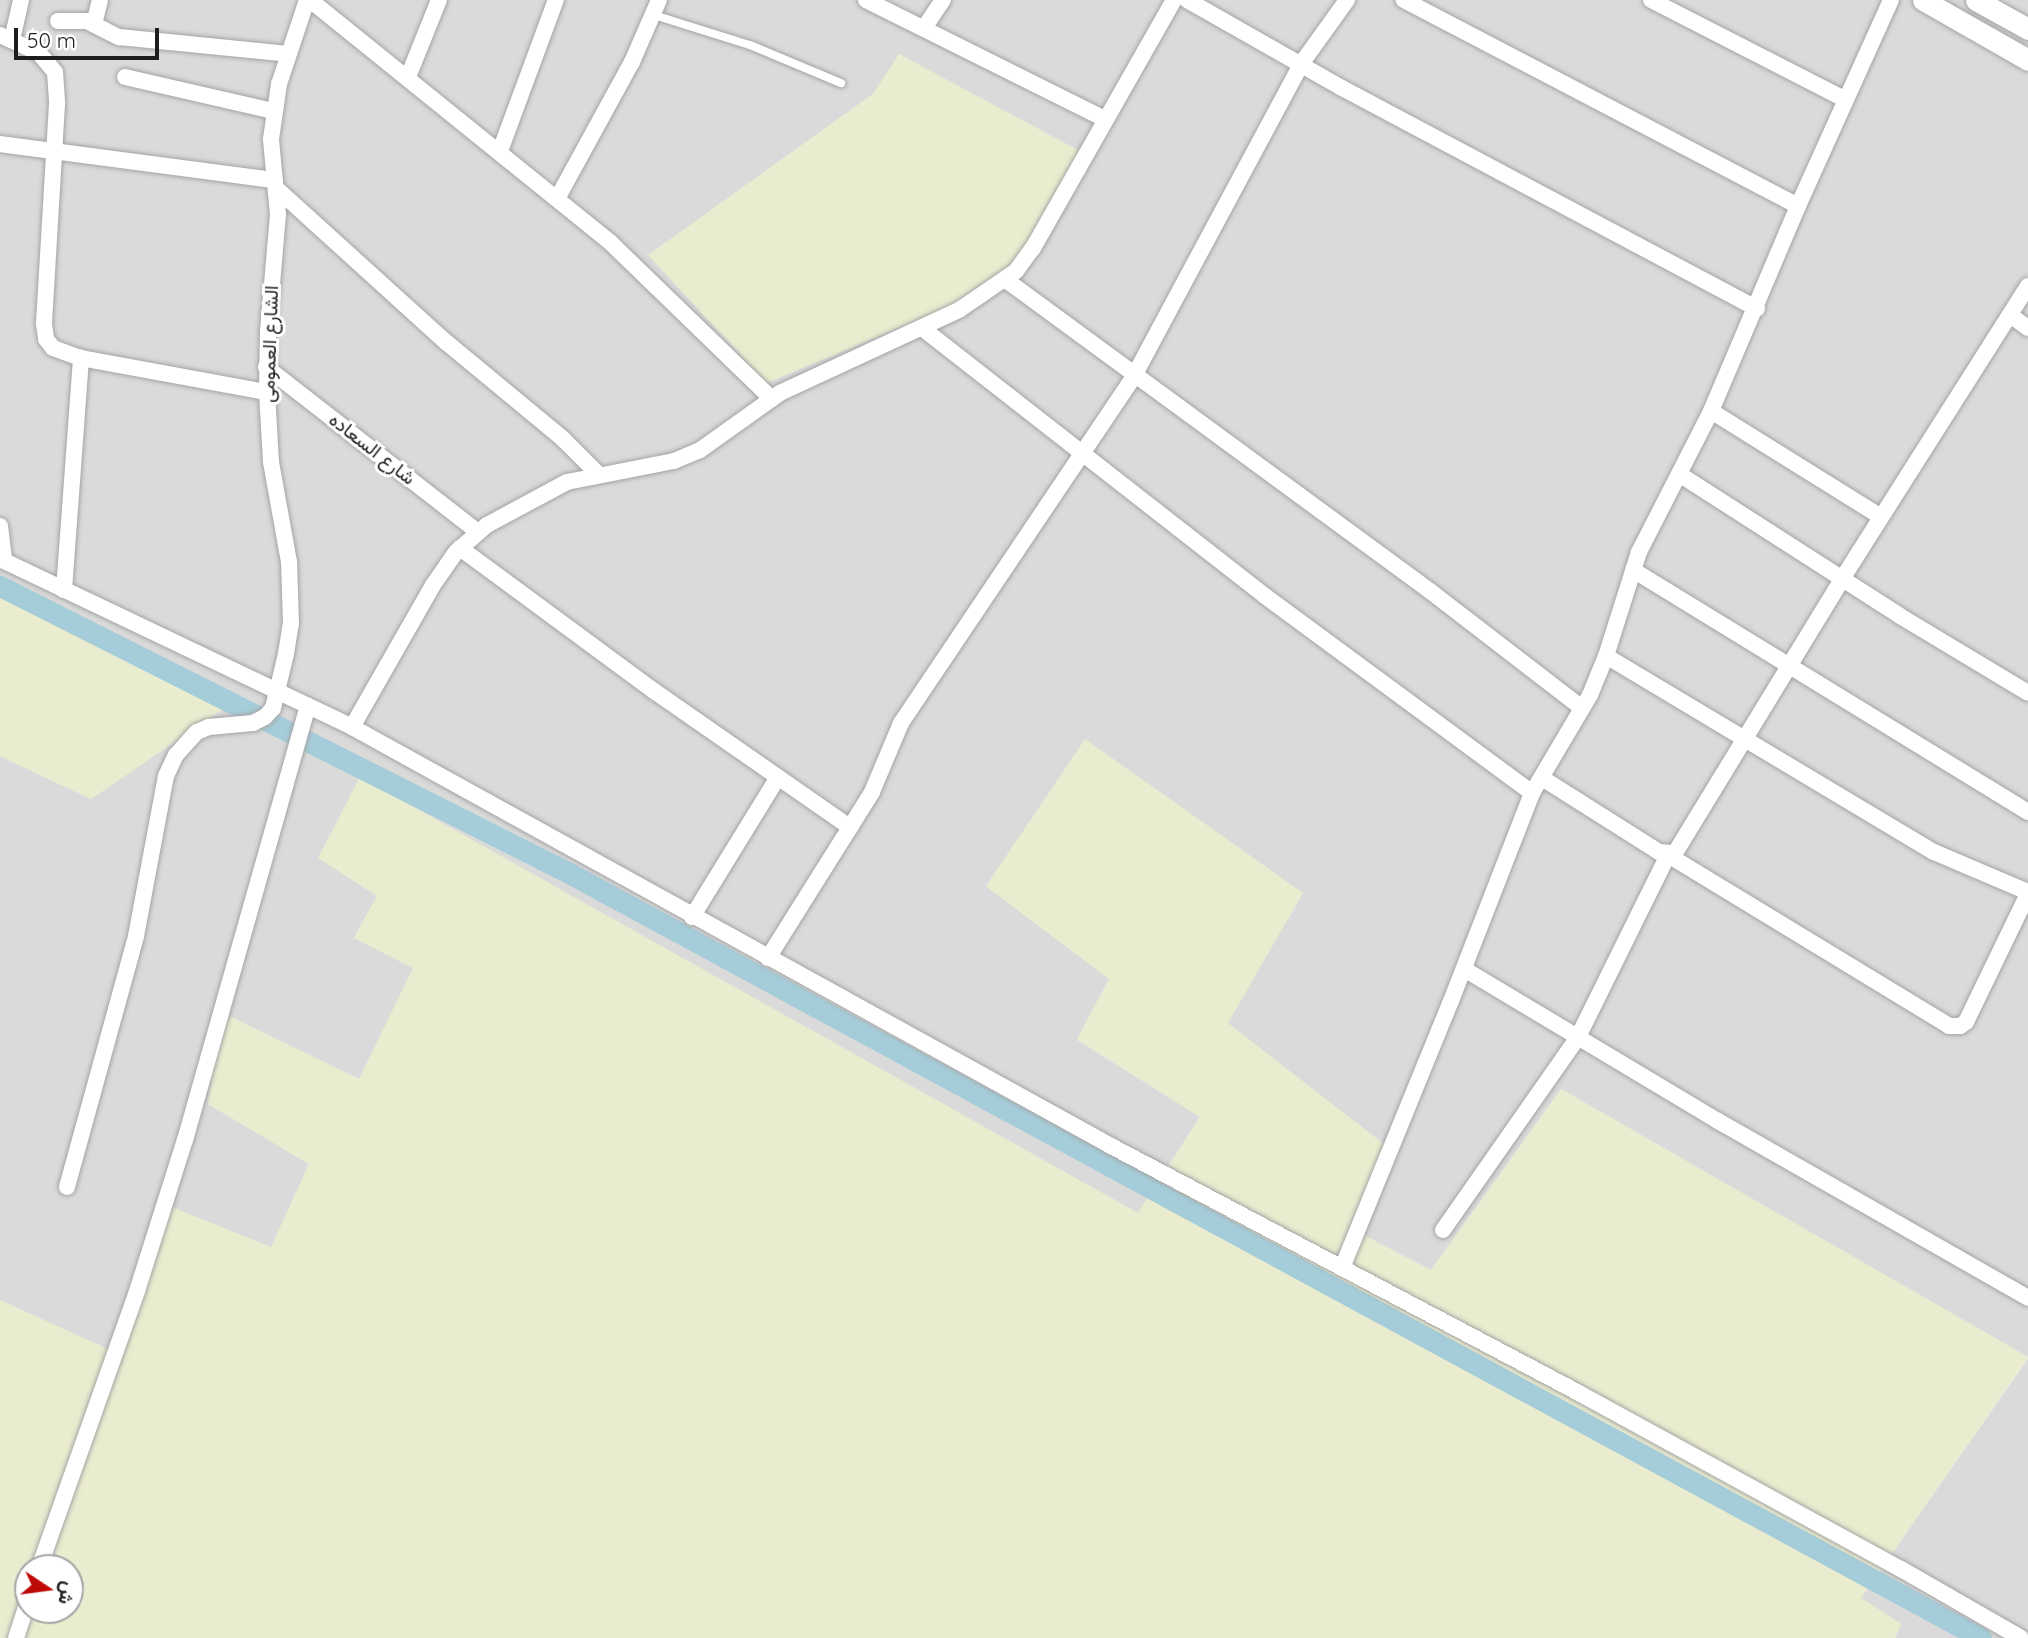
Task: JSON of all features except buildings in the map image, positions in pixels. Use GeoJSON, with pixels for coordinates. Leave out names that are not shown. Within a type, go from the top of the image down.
{"type":"FeatureCollection","features":[{"type":"Feature","properties":{"kind":"street"},"geometry":{"type":"LineString","coordinates":[[21,0],[6,37],[39,52],[55,72],[54,152],[44,324],[46,339],[53,348],[81,358],[267,392]]}},
{"type":"Feature","properties":{"kind":"street"},"geometry":{"type":"LineString","coordinates":[[94,24],[100,0]]}},
{"type":"Feature","properties":{"kind":"street"},"geometry":{"type":"LineString","coordinates":[[408,77],[439,0]]}},
{"type":"Feature","properties":{"kind":"street"},"geometry":{"type":"LineString","coordinates":[[500,151],[556,0]]}},
{"type":"Feature","properties":{"kind":"street"},"geometry":{"type":"LineString","coordinates":[[866,0],[1105,119]]}},
{"type":"Feature","properties":{"kind":"street"},"geometry":{"type":"LineString","coordinates":[[924,28],[943,0]]}},
{"type":"Feature","properties":{"kind":"street"},"geometry":{"type":"LineString","coordinates":[[352,727],[401,636],[460,548],[478,532],[549,490],[599,475],[674,461],[700,450],[772,399],[838,364],[922,328],[1006,281],[1033,248],[1174,0]]}},
{"type":"Feature","properties":{"kind":"street"},"geometry":{"type":"LineString","coordinates":[[1187,0],[1757,309]]}},
{"type":"Feature","properties":{"kind":"street"},"geometry":{"type":"LineString","coordinates":[[768,958],[877,782],[901,723],[1134,376],[1301,64],[1347,0]]}},
{"type":"Feature","properties":{"kind":"street"},"geometry":{"type":"LineString","coordinates":[[1404,0],[1798,206]]}},
{"type":"Feature","properties":{"kind":"street"},"geometry":{"type":"LineString","coordinates":[[1651,0],[1846,100]]}},
{"type":"Feature","properties":{"kind":"street"},"geometry":{"type":"LineString","coordinates":[[1342,1268],[1464,969],[1532,793],[1582,708],[1606,656],[1633,570],[1711,411],[1757,309],[1798,206],[1891,0]]}},
{"type":"Feature","properties":{"kind":"street"},"geometry":{"type":"LineString","coordinates":[[1923,0],[2028,60]]}},
{"type":"Feature","properties":{"kind":"street"},"geometry":{"type":"LineString","coordinates":[[1979,1],[2028,29]]}},
{"type":"Feature","properties":{"kind":"street"},"geometry":{"type":"LineString","coordinates":[[316,2],[611,243],[772,399]]}},
{"type":"Feature","properties":{"kind":"street","name":"الشارع العمومى"},"geometry":{"type":"LineString","coordinates":[[67,1187],[136,936],[166,776],[176,755],[197,732],[209,727],[253,723],[265,717],[273,708],[291,624],[289,562],[271,463],[267,392],[266,367],[278,241],[271,139],[273,111],[288,54],[316,2]]}},
{"type":"Feature","properties":{"kind":"street"},"geometry":{"type":"LineString","coordinates":[[558,197],[632,62],[656,7]]}},
{"type":"Feature","properties":{"kind":"street"},"geometry":{"type":"LineString","coordinates":[[58,21],[80,20],[119,37],[288,54]]}},
{"type":"Feature","properties":{"kind":"street"},"geometry":{"type":"LineString","coordinates":[[125,77],[273,111]]}},
{"type":"Feature","properties":{"kind":"street"},"geometry":{"type":"LineString","coordinates":[[0,144],[276,185],[446,342],[562,438],[599,475]]}},
{"type":"Feature","properties":{"kind":"street"},"geometry":{"type":"LineString","coordinates":[[1006,281],[1430,591],[1582,708]]}},
{"type":"Feature","properties":{"kind":"street"},"geometry":{"type":"LineString","coordinates":[[1443,1230],[1578,1037],[1668,855],[1681,846],[1746,741],[1788,666],[2028,286]]}},
{"type":"Feature","properties":{"kind":"street"},"geometry":{"type":"LineString","coordinates":[[2010,315],[2028,328]]}},
{"type":"Feature","properties":{"kind":"street"},"geometry":{"type":"LineString","coordinates":[[922,328],[1265,596],[1532,793]]}},
{"type":"Feature","properties":{"kind":"street"},"geometry":{"type":"LineString","coordinates":[[64,590],[81,358]]}},
{"type":"Feature","properties":{"kind":"street","name":"شارع السعاده"},"geometry":{"type":"LineString","coordinates":[[266,367],[478,532]]}},
{"type":"Feature","properties":{"kind":"street"},"geometry":{"type":"LineString","coordinates":[[1711,411],[1881,517]]}},
{"type":"Feature","properties":{"kind":"street"},"geometry":{"type":"LineString","coordinates":[[1679,474],[1842,579],[2028,693]]}},
{"type":"Feature","properties":{"kind":"street"},"geometry":{"type":"LineString","coordinates":[[0,526],[2,560],[352,727],[692,917],[1842,1536],[2021,1638]]}},
{"type":"Feature","properties":{"kind":"street"},"geometry":{"type":"LineString","coordinates":[[460,548],[654,691],[850,827]]}},
{"type":"Feature","properties":{"kind":"street"},"geometry":{"type":"LineString","coordinates":[[1633,570],[2028,812]]}},
{"type":"Feature","properties":{"kind":"street"},"geometry":{"type":"LineString","coordinates":[[1542,778],[1950,1026],[1960,1026],[1966,1022],[2028,893],[1934,852],[1606,656]]}},
{"type":"Feature","properties":{"kind":"street"},"geometry":{"type":"LineString","coordinates":[[44,1554],[137,1291],[185,1140],[308,706]]}},
{"type":"Feature","properties":{"kind":"street"},"geometry":{"type":"LineString","coordinates":[[692,917],[778,777]]}},
{"type":"Feature","properties":{"kind":"street"},"geometry":{"type":"LineString","coordinates":[[1464,969],[2028,1298]]}},
{"type":"Feature","properties":{"kind":"lane"},"geometry":{"type":"LineString","coordinates":[[656,7],[841,83]]}},
{"type":"Feature","properties":{"kind":"shaded area"},"geometry":{"type":"Polygon","coordinates":[[[0,0],[2028,0],[2028,1357],[1561,1089],[1431,1270],[1348,1227],[1385,1145],[1227,1023],[986,886],[1109,979],[1077,1040],[1200,1117],[1138,1213],[360,778],[377,896],[354,938],[414,968],[359,1079],[223,1013],[208,1104],[309,1164],[271,1248],[110,1351],[0,1300],[0,756],[91,799],[230,704],[0,590],[0,0]],[[899,55],[873,94],[649,255],[767,383],[899,55]]]}},
{"type":"Feature","properties":{"kind":"shaded area"},"geometry":{"type":"Polygon","coordinates":[[[2028,1359],[2028,1638],[1895,1638],[1901,1624],[1861,1598],[2028,1359]]]}},
{"type":"Feature","properties":{"kind":"green space"},"geometry":{"type":"Polygon","coordinates":[[[899,54],[1087,155],[1017,278],[767,383],[648,255],[873,94],[899,54]]]}},
{"type":"Feature","properties":{"kind":"green space"},"geometry":{"type":"Polygon","coordinates":[[[0,590],[230,704],[91,799],[0,756],[0,590]]]}},
{"type":"Feature","properties":{"kind":"green space"},"geometry":{"type":"Polygon","coordinates":[[[1085,739],[1303,893],[1228,1023],[1385,1145],[1349,1228],[1431,1270],[1561,1089],[2028,1357],[1861,1598],[1901,1624],[1895,1638],[0,1638],[0,1300],[110,1350],[172,1207],[271,1247],[309,1164],[208,1104],[222,1013],[359,1079],[413,968],[354,938],[377,896],[318,858],[360,777],[1138,1213],[1200,1117],[1077,1039],[1109,979],[986,886],[1085,739]]]}},
{"type":"Feature","properties":{"kind":"waterway"},"geometry":{"type":"LineString","coordinates":[[0,586],[569,873],[1981,1638]]}}]}
